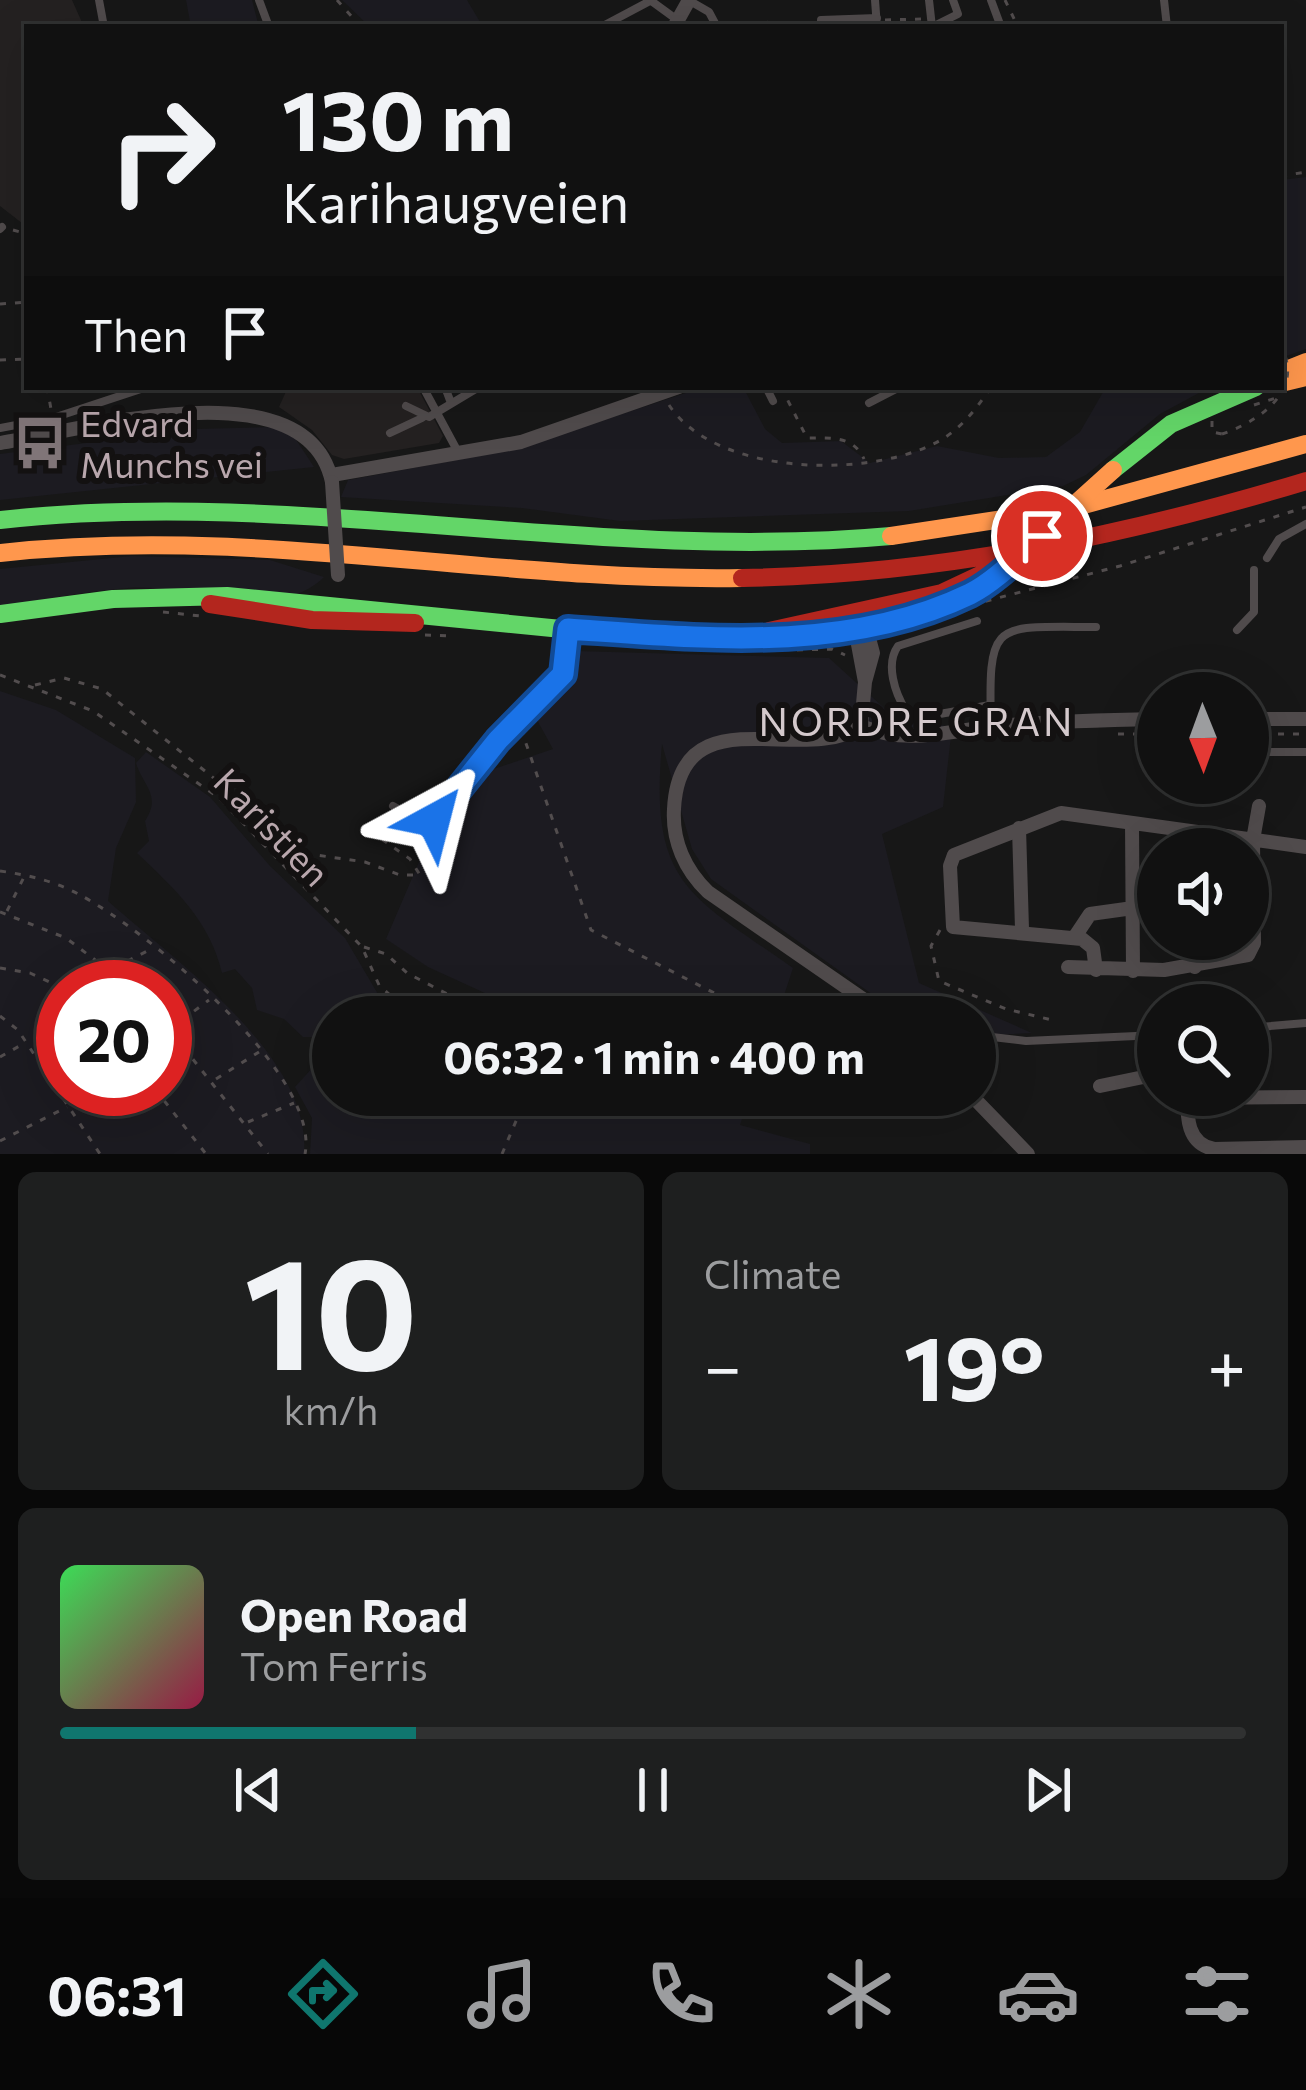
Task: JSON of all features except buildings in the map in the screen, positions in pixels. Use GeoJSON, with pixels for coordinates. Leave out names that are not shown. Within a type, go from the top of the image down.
{"type":"FeatureCollection","features":[{"type":"Feature","properties":{"kind":"main road"},"geometry":{"type":"LineString","coordinates":[[0,614],[88,601],[182,598],[259,614],[340,614],[792,638],[965,601],[1171,424],[1249,390]]}},
{"type":"Feature","properties":{"kind":"main road"},"geometry":{"type":"LineString","coordinates":[[0,520],[208,506],[378,515],[660,544],[833,542],[1035,517],[1306,444]]}},
{"type":"Feature","properties":{"kind":"main road"},"geometry":{"type":"LineString","coordinates":[[0,554],[126,542],[248,541],[616,575],[836,577],[958,564],[1083,542],[1306,481]]}},
{"type":"Feature","properties":{"kind":"main road"},"geometry":{"type":"LineString","coordinates":[[861,624],[1012,561]]}},
{"type":"Feature","properties":{"kind":"street"},"geometry":{"type":"LineString","coordinates":[[676,24],[689,1]]}},
{"type":"Feature","properties":{"kind":"street"},"geometry":{"type":"LineString","coordinates":[[332,479],[521,442],[670,390]]}},
{"type":"Feature","properties":{"kind":"street"},"geometry":{"type":"LineString","coordinates":[[0,443],[174,416],[247,411],[298,434],[332,479],[340,614]]}},
{"type":"Feature","properties":{"kind":"street"},"geometry":{"type":"LineString","coordinates":[[861,624],[872,668],[865,682],[861,726]]}},
{"type":"Feature","properties":{"kind":"street"},"geometry":{"type":"LineString","coordinates":[[1269,719],[1306,718]]}},
{"type":"Feature","properties":{"kind":"street"},"geometry":{"type":"LineString","coordinates":[[861,726],[888,737],[917,739],[991,726],[1137,720]]}},
{"type":"Feature","properties":{"kind":"street"},"geometry":{"type":"LineString","coordinates":[[859,996],[708,892],[687,868],[674,825],[680,779],[704,749],[732,739],[844,736],[861,726]]}},
{"type":"Feature","properties":{"kind":"street"},"geometry":{"type":"LineString","coordinates":[[1255,828],[1259,806]]}},
{"type":"Feature","properties":{"kind":"street"},"geometry":{"type":"LineString","coordinates":[[1096,970],[1090,943],[1074,938],[1022,929],[953,927],[951,860],[963,849],[1061,813],[1162,828]]}},
{"type":"Feature","properties":{"kind":"street"},"geometry":{"type":"LineString","coordinates":[[1132,824],[1133,970]]}},
{"type":"Feature","properties":{"kind":"street"},"geometry":{"type":"LineString","coordinates":[[1019,828],[1022,929]]}},
{"type":"Feature","properties":{"kind":"street"},"geometry":{"type":"LineString","coordinates":[[1269,842],[1306,847]]}},
{"type":"Feature","properties":{"kind":"street"},"geometry":{"type":"LineString","coordinates":[[1074,938],[1090,914],[1133,908]]}},
{"type":"Feature","properties":{"kind":"street"},"geometry":{"type":"LineString","coordinates":[[1195,967],[1197,960]]}},
{"type":"Feature","properties":{"kind":"street"},"geometry":{"type":"LineString","coordinates":[[1068,967],[1133,970],[1195,967],[1226,960]]}},
{"type":"Feature","properties":{"kind":"street"},"geometry":{"type":"LineString","coordinates":[[1100,1086],[1137,1078]]}},
{"type":"Feature","properties":{"kind":"street"},"geometry":{"type":"LineString","coordinates":[[1269,1097],[1306,1097]]}},
{"type":"Feature","properties":{"kind":"street"},"geometry":{"type":"LineString","coordinates":[[991,1116],[1028,1154]]}},
{"type":"Feature","properties":{"kind":"street"},"geometry":{"type":"LineString","coordinates":[[1190,1116],[1192,1132],[1214,1151],[1306,1147]]}},
{"type":"Feature","properties":{"kind":"lane"},"geometry":{"type":"LineString","coordinates":[[607,24],[650,0],[676,24]]}},
{"type":"Feature","properties":{"kind":"lane"},"geometry":{"type":"LineString","coordinates":[[821,24],[821,20],[877,22],[875,0]]}},
{"type":"Feature","properties":{"kind":"lane"},"geometry":{"type":"LineString","coordinates":[[929,0],[932,23],[958,14],[953,0]]}},
{"type":"Feature","properties":{"kind":"lane"},"geometry":{"type":"LineString","coordinates":[[689,1],[709,12],[715,24]]}},
{"type":"Feature","properties":{"kind":"lane"},"geometry":{"type":"LineString","coordinates":[[0,428],[53,418],[138,390]]}},
{"type":"Feature","properties":{"kind":"lane"},"geometry":{"type":"LineString","coordinates":[[425,390],[440,410],[458,452]]}},
{"type":"Feature","properties":{"kind":"lane"},"geometry":{"type":"LineString","coordinates":[[447,390],[451,403]]}},
{"type":"Feature","properties":{"kind":"lane"},"geometry":{"type":"LineString","coordinates":[[390,433],[474,390]]}},
{"type":"Feature","properties":{"kind":"lane"},"geometry":{"type":"LineString","coordinates":[[768,390],[773,401]]}},
{"type":"Feature","properties":{"kind":"lane"},"geometry":{"type":"LineString","coordinates":[[868,403],[894,390]]}},
{"type":"Feature","properties":{"kind":"lane"},"geometry":{"type":"LineString","coordinates":[[406,406],[423,417]]}},
{"type":"Feature","properties":{"kind":"lane"},"geometry":{"type":"LineString","coordinates":[[1267,557],[1279,539],[1306,524]]}},
{"type":"Feature","properties":{"kind":"lane"},"geometry":{"type":"LineString","coordinates":[[1237,631],[1254,612],[1254,571]]}},
{"type":"Feature","properties":{"kind":"lane"},"geometry":{"type":"LineString","coordinates":[[977,621],[898,646],[891,661],[896,692],[906,711],[922,717],[990,705]]}},
{"type":"Feature","properties":{"kind":"lane"},"geometry":{"type":"LineString","coordinates":[[991,726],[989,652],[1006,632],[1096,627]]}},
{"type":"Feature","properties":{"kind":"lane"},"geometry":{"type":"LineString","coordinates":[[393,806],[434,820],[563,674],[568,629]]}},
{"type":"Feature","properties":{"kind":"lane"},"geometry":{"type":"LineString","coordinates":[[1269,752],[1306,752]]}},
{"type":"Feature","properties":{"kind":"lane"},"geometry":{"type":"LineString","coordinates":[[1269,1026],[1306,1023]]}},
{"type":"Feature","properties":{"kind":"lane"},"geometry":{"type":"LineString","coordinates":[[996,1037],[1026,1041],[1137,1036]]}},
{"type":"Feature","properties":{"kind":"path"},"geometry":{"type":"LineString","coordinates":[[337,0],[358,24]]}},
{"type":"Feature","properties":{"kind":"path"},"geometry":{"type":"LineString","coordinates":[[768,24],[770,18]]}},
{"type":"Feature","properties":{"kind":"path"},"geometry":{"type":"LineString","coordinates":[[877,22],[932,23]]}},
{"type":"Feature","properties":{"kind":"path"},"geometry":{"type":"LineString","coordinates":[[48,390],[53,418]]}},
{"type":"Feature","properties":{"kind":"path"},"geometry":{"type":"LineString","coordinates":[[783,390],[807,438],[842,439],[859,449],[865,461]]}},
{"type":"Feature","properties":{"kind":"path"},"geometry":{"type":"LineString","coordinates":[[669,405],[707,439],[752,458],[796,464],[865,461],[934,444],[968,418],[989,390]]}},
{"type":"Feature","properties":{"kind":"path"},"geometry":{"type":"LineString","coordinates":[[1235,412],[1269,390]]}},
{"type":"Feature","properties":{"kind":"path"},"geometry":{"type":"LineString","coordinates":[[1216,418],[1210,429],[1222,434],[1272,418]]}},
{"type":"Feature","properties":{"kind":"path"},"geometry":{"type":"LineString","coordinates":[[965,601],[1120,566],[1306,510]]}},
{"type":"Feature","properties":{"kind":"path","name":"Karistien"},"geometry":{"type":"LineString","coordinates":[[0,675],[35,685],[145,742],[218,797],[362,947],[380,985],[392,996]]}},
{"type":"Feature","properties":{"kind":"path"},"geometry":{"type":"LineString","coordinates":[[35,685],[64,678],[102,689],[309,854],[365,862],[400,875],[420,874],[410,859],[370,831],[393,806]]}},
{"type":"Feature","properties":{"kind":"path"},"geometry":{"type":"LineString","coordinates":[[518,722],[591,930],[720,996]]}},
{"type":"Feature","properties":{"kind":"path"},"geometry":{"type":"LineString","coordinates":[[1115,734],[1137,734]]}},
{"type":"Feature","properties":{"kind":"path"},"geometry":{"type":"LineString","coordinates":[[1269,734],[1306,734]]}},
{"type":"Feature","properties":{"kind":"path"},"geometry":{"type":"LineString","coordinates":[[0,871],[79,894],[155,947],[211,999],[260,1051],[296,1102],[306,1129],[304,1154]]}},
{"type":"Feature","properties":{"kind":"path"},"geometry":{"type":"LineString","coordinates":[[25,875],[3,912],[66,938],[98,960]]}},
{"type":"Feature","properties":{"kind":"path"},"geometry":{"type":"LineString","coordinates":[[953,927],[932,940],[933,974],[939,981],[1019,1014],[1056,1021]]}},
{"type":"Feature","properties":{"kind":"path"},"geometry":{"type":"LineString","coordinates":[[129,960],[155,947]]}},
{"type":"Feature","properties":{"kind":"path"},"geometry":{"type":"LineString","coordinates":[[362,947],[386,955],[407,974],[450,996]]}},
{"type":"Feature","properties":{"kind":"path"},"geometry":{"type":"LineString","coordinates":[[0,968],[36,976]]}},
{"type":"Feature","properties":{"kind":"path"},"geometry":{"type":"LineString","coordinates":[[192,1013],[211,999]]}},
{"type":"Feature","properties":{"kind":"path"},"geometry":{"type":"LineString","coordinates":[[0,1016],[36,1059]]}},
{"type":"Feature","properties":{"kind":"path"},"geometry":{"type":"LineString","coordinates":[[0,1057],[25,1043]]}},
{"type":"Feature","properties":{"kind":"path"},"geometry":{"type":"LineString","coordinates":[[213,1080],[260,1051]]}},
{"type":"Feature","properties":{"kind":"path"},"geometry":{"type":"LineString","coordinates":[[192,1055],[268,1154]]}},
{"type":"Feature","properties":{"kind":"path"},"geometry":{"type":"LineString","coordinates":[[245,1123],[296,1102]]}},
{"type":"Feature","properties":{"kind":"path"},"geometry":{"type":"LineString","coordinates":[[0,1141],[49,1116]]}},
{"type":"Feature","properties":{"kind":"path"},"geometry":{"type":"LineString","coordinates":[[75,1116],[100,1154]]}},
{"type":"Feature","properties":{"kind":"path"},"geometry":{"type":"LineString","coordinates":[[176,1116],[206,1154]]}},
{"type":"Feature","properties":{"kind":"path"},"geometry":{"type":"LineString","coordinates":[[502,1154],[518,1116]]}},
{"type":"Feature","properties":{"kind":"shaded area"},"geometry":{"type":"Polygon","coordinates":[[[0,0],[72,0],[83,24],[24,24],[24,225],[0,206],[0,0]]]}},
{"type":"Feature","properties":{"kind":"shaded area"},"geometry":{"type":"Polygon","coordinates":[[[186,0],[252,0],[258,24],[190,24],[186,0]]]}},
{"type":"Feature","properties":{"kind":"shaded area"},"geometry":{"type":"Polygon","coordinates":[[[342,0],[467,0],[481,24],[367,24],[342,0]]]}},
{"type":"Feature","properties":{"kind":"shaded area"},"geometry":{"type":"Polygon","coordinates":[[[1306,177],[1306,349],[1284,357],[1284,180],[1306,177]]]}},
{"type":"Feature","properties":{"kind":"shaded area"},"geometry":{"type":"Polygon","coordinates":[[[287,390],[419,390],[443,436],[439,443],[344,459],[332,455],[312,430],[279,407],[287,390]]]}},
{"type":"Feature","properties":{"kind":"shaded area"},"geometry":{"type":"Polygon","coordinates":[[[695,390],[745,390],[765,429],[782,443],[841,441],[870,463],[937,446],[999,458],[1046,457],[1080,432],[1104,390],[1204,390],[1160,414],[1086,475],[1063,486],[909,511],[620,521],[522,508],[341,497],[348,480],[516,449],[695,390]]]}},
{"type":"Feature","properties":{"kind":"shaded area"},"geometry":{"type":"Polygon","coordinates":[[[273,427],[295,438],[314,467],[0,500],[0,454],[196,429],[273,427]]]}},
{"type":"Feature","properties":{"kind":"shaded area"},"geometry":{"type":"Polygon","coordinates":[[[132,556],[270,560],[324,577],[305,591],[282,598],[257,600],[128,588],[0,606],[0,569],[132,556]]]}},
{"type":"Feature","properties":{"kind":"shaded area"},"geometry":{"type":"Polygon","coordinates":[[[575,651],[829,658],[894,717],[952,727],[943,807],[882,834],[919,983],[948,996],[875,996],[711,879],[692,849],[662,744],[662,828],[671,858],[684,882],[703,902],[793,968],[784,996],[491,996],[428,967],[386,939],[431,834],[482,773],[553,749],[537,720],[565,688],[575,651]]]}},
{"type":"Feature","properties":{"kind":"shaded area"},"geometry":{"type":"Polygon","coordinates":[[[0,691],[56,710],[135,758],[136,802],[116,848],[108,901],[176,960],[36,960],[36,1116],[192,1116],[192,973],[234,1013],[286,1082],[301,1117],[304,1154],[0,1154],[0,691]]]}},
{"type":"Feature","properties":{"kind":"shaded area"},"geometry":{"type":"Polygon","coordinates":[[[146,752],[210,797],[270,866],[345,938],[379,996],[312,996],[312,1037],[303,1037],[284,1019],[257,1010],[252,988],[235,969],[222,973],[200,922],[137,853],[149,841],[145,821],[152,804],[136,763],[146,752]]]}},
{"type":"Feature","properties":{"kind":"shaded area"},"geometry":{"type":"Polygon","coordinates":[[[996,1017],[1032,1033],[996,1035],[996,1017]]]}},
{"type":"Feature","properties":{"kind":"shaded area"},"geometry":{"type":"Polygon","coordinates":[[[312,1068],[312,1116],[743,1116],[740,1125],[810,1144],[810,1154],[310,1154],[312,1118],[295,1087],[312,1068]]]}},
{"type":"Feature","properties":{"kind":"traffic: fast"},"geometry":{"type":"LineString","coordinates":[[1113,470],[1171,424],[1249,390]]}},
{"type":"Feature","properties":{"kind":"traffic: fast"},"geometry":{"type":"LineString","coordinates":[[0,520],[112,512],[223,512],[668,540],[779,542],[891,536]]}},
{"type":"Feature","properties":{"kind":"traffic: fast"},"geometry":{"type":"LineString","coordinates":[[0,614],[113,599],[227,596],[633,636]]}},
{"type":"Feature","properties":{"kind":"traffic: slow"},"geometry":{"type":"LineString","coordinates":[[1284,371],[1306,362]]}},
{"type":"Feature","properties":{"kind":"traffic: slow"},"geometry":{"type":"LineString","coordinates":[[1284,382],[1306,377]]}},
{"type":"Feature","properties":{"kind":"traffic: slow"},"geometry":{"type":"LineString","coordinates":[[891,536],[1069,509],[1306,444]]}},
{"type":"Feature","properties":{"kind":"traffic: slow"},"geometry":{"type":"LineString","coordinates":[[1012,561],[1113,470]]}},
{"type":"Feature","properties":{"kind":"traffic: slow"},"geometry":{"type":"LineString","coordinates":[[0,553],[189,546],[555,572],[742,578]]}},
{"type":"Feature","properties":{"kind":"traffic: slow"},"geometry":{"type":"LineString","coordinates":[[633,636],[749,637],[865,625],[949,601],[1012,561]]}},
{"type":"Feature","properties":{"kind":"traffic: jam"},"geometry":{"type":"LineString","coordinates":[[742,578],[886,569],[1027,549],[1167,519],[1306,481]]}},
{"type":"Feature","properties":{"kind":"traffic: jam"},"geometry":{"type":"LineString","coordinates":[[769,631],[942,593],[995,568]]}},
{"type":"Feature","properties":{"kind":"traffic: jam"},"geometry":{"type":"LineString","coordinates":[[210,604],[312,620],[415,623]]}},
{"type":"Feature","properties":{"kind":"place","name":"Edvard Munchs vei"},"geometry":{"type":"Point","coordinates":[40,443]}},
{"type":"Feature","properties":{"kind":"district","name":"NORDRE GRAN"},"geometry":{"type":"Point","coordinates":[917,720]}},
{"type":"Feature","properties":{"kind":"route"},"geometry":{"type":"LineString","coordinates":[[434,820],[498,740],[552,690],[563,674],[568,629],[792,638],[853,632],[967,596],[988,584],[1042,536]]}}]}
